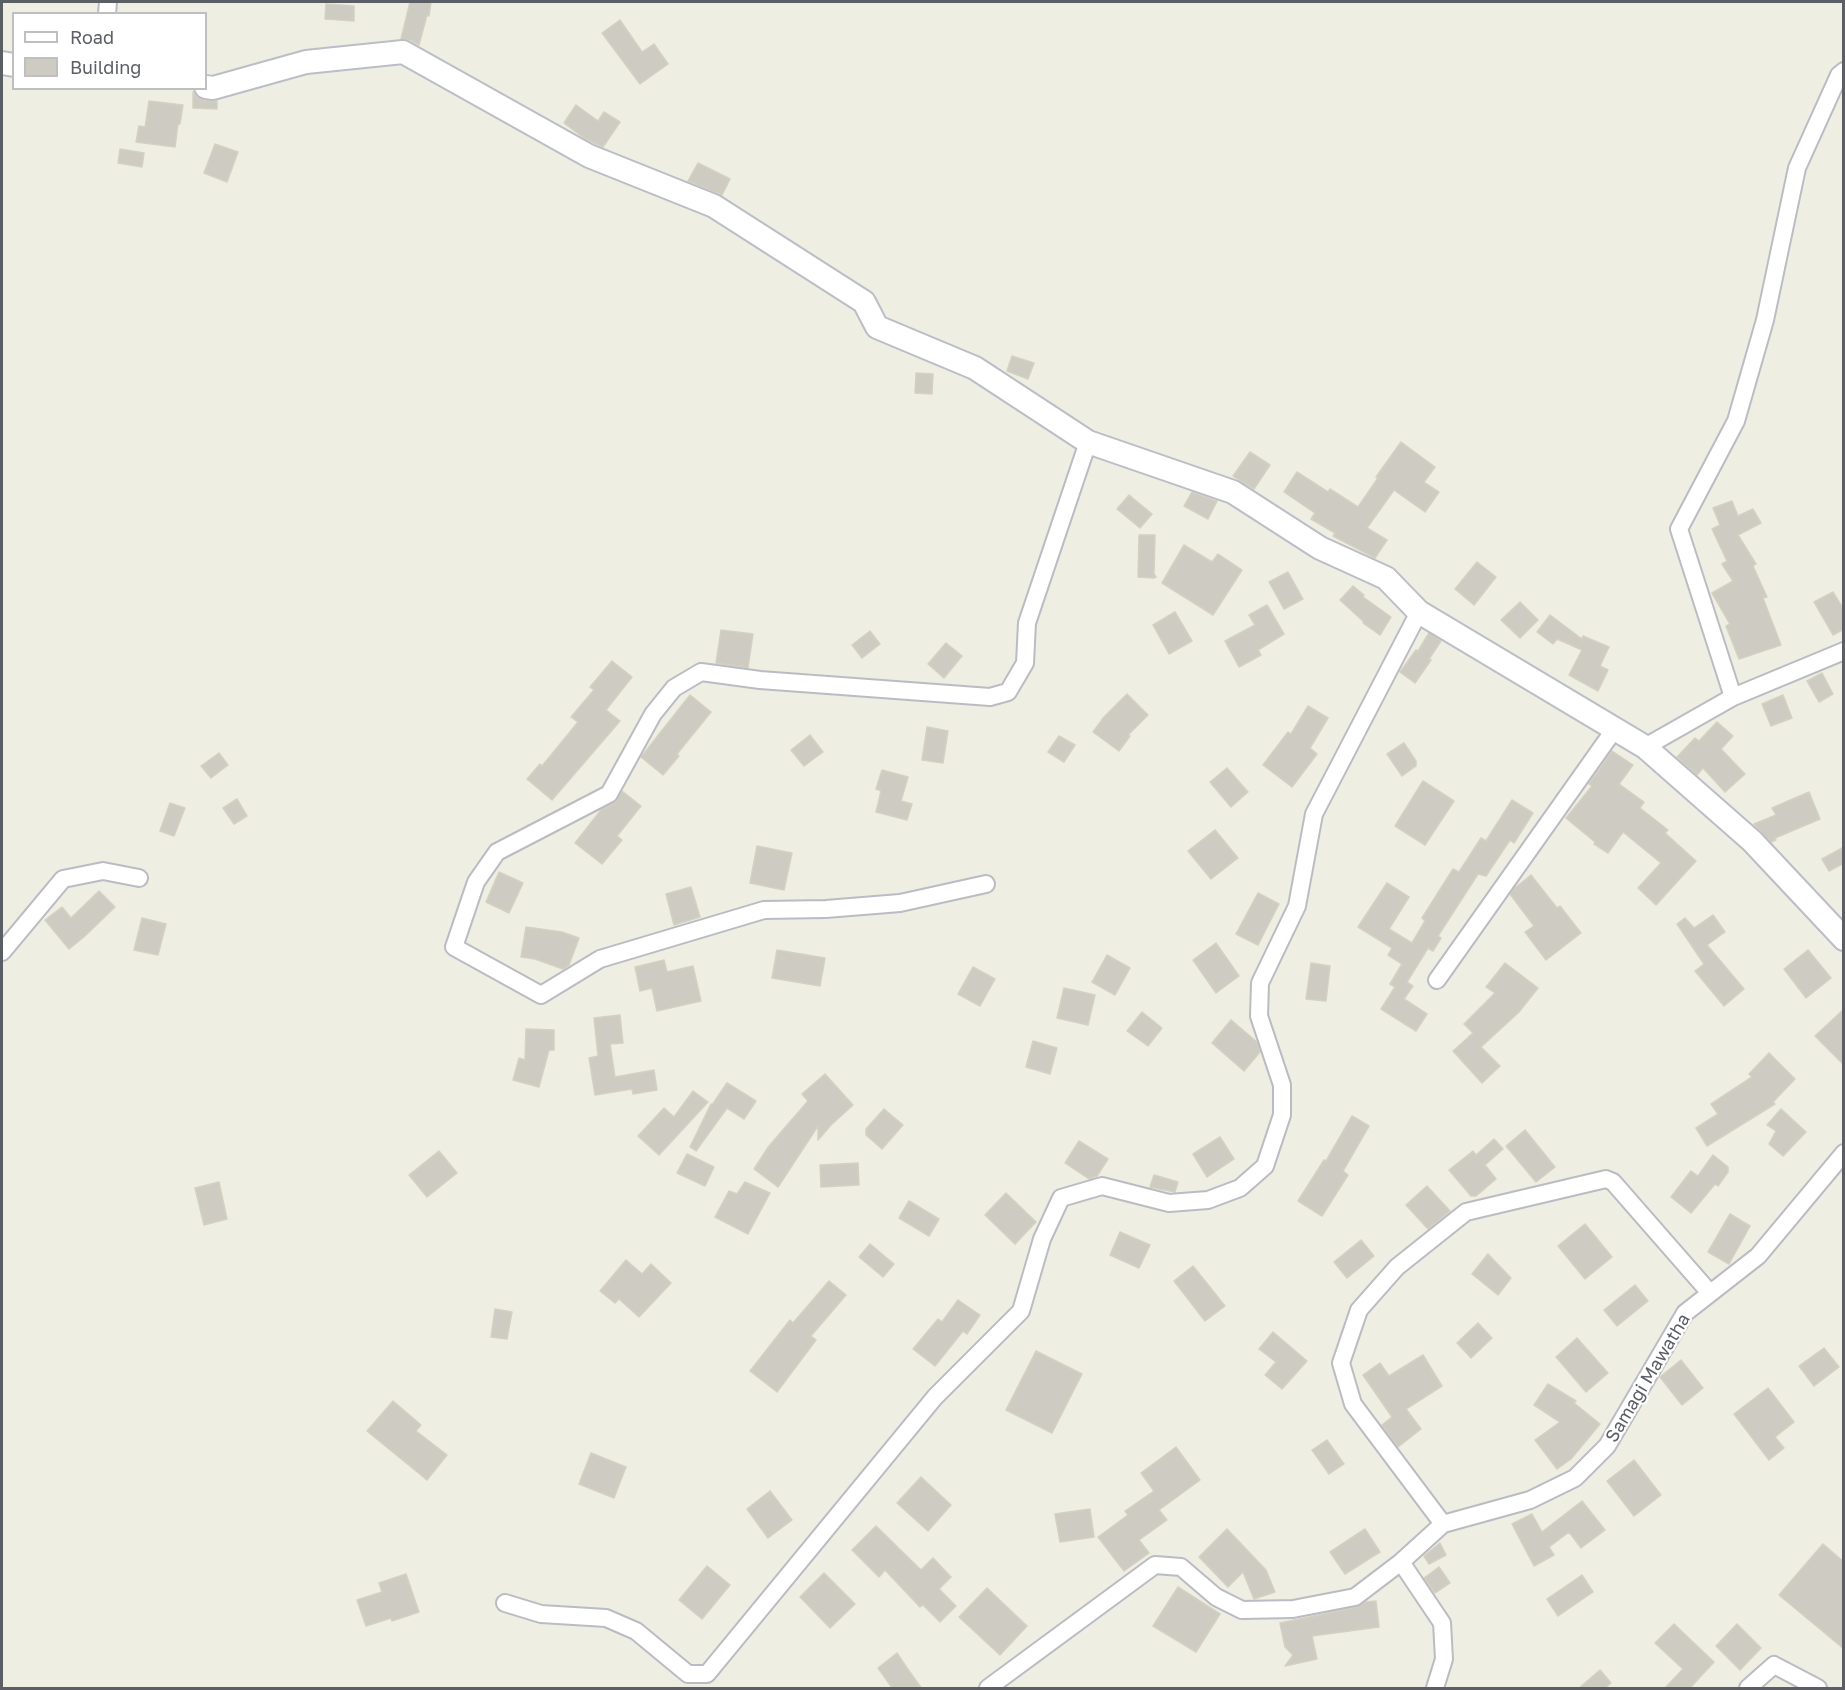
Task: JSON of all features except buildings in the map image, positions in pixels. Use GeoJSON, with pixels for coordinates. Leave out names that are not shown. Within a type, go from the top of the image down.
{"type":"FeatureCollection","features":[{"type":"Feature","properties":{"kind":"street"},"geometry":{"type":"LineString","coordinates":[[207,87],[213,88],[306,62],[403,52],[590,156],[714,206],[864,302],[877,327],[975,368],[1088,442],[1233,492],[1320,548],[1386,578],[1419,612],[1645,747],[1752,841],[1844,939]]}},
{"type":"Feature","properties":{"kind":"street"},"geometry":{"type":"LineString","coordinates":[[1733,698],[1679,529],[1736,421],[1765,320],[1797,168],[1839,75],[1844,71]]}},
{"type":"Feature","properties":{"kind":"street"},"geometry":{"type":"LineString","coordinates":[[986,884],[900,903],[826,909],[764,910],[600,959],[541,995],[454,947],[476,882],[497,852],[609,794],[653,714],[674,688],[701,672],[760,681],[990,697],[1008,692],[1025,663],[1027,623],[1088,442]]}},
{"type":"Feature","properties":{"kind":"street"},"geometry":{"type":"LineString","coordinates":[[505,1603],[541,1614],[606,1618],[636,1631],[688,1674],[707,1674],[935,1397],[1021,1311],[1042,1239],[1061,1198],[1102,1186],[1169,1203],[1208,1200],[1240,1188],[1265,1166],[1282,1115],[1282,1085],[1259,1016],[1260,982],[1297,906],[1314,814],[1419,612]]}},
{"type":"Feature","properties":{"kind":"street"},"geometry":{"type":"LineString","coordinates":[[1645,747],[1733,698],[1844,651]]}},
{"type":"Feature","properties":{"kind":"street"},"geometry":{"type":"LineString","coordinates":[[1437,980],[1614,730]]}},
{"type":"Feature","properties":{"kind":"street"},"geometry":{"type":"LineString","coordinates":[[2,951],[63,879],[103,871],[139,878]]}},
{"type":"Feature","properties":{"kind":"street","name":"Samagi Mawatha"},"geometry":{"type":"LineString","coordinates":[[1443,1524],[1530,1500],[1575,1478],[1607,1446],[1685,1313],[1758,1256],[1844,1153]]}},
{"type":"Feature","properties":{"kind":"street"},"geometry":{"type":"LineString","coordinates":[[988,1689],[1155,1565],[1181,1567],[1216,1597],[1242,1610],[1293,1609],[1355,1597],[1401,1562],[1443,1524],[1353,1404],[1341,1363],[1359,1310],[1397,1267],[1466,1212],[1606,1179],[1613,1182],[1710,1293]]}},
{"type":"Feature","properties":{"kind":"street"},"geometry":{"type":"LineString","coordinates":[[1401,1562],[1442,1623],[1444,1659],[1435,1689]]}},
{"type":"Feature","properties":{"kind":"street"},"geometry":{"type":"LineString","coordinates":[[1748,1689],[1774,1665],[1818,1689]]}}]}
